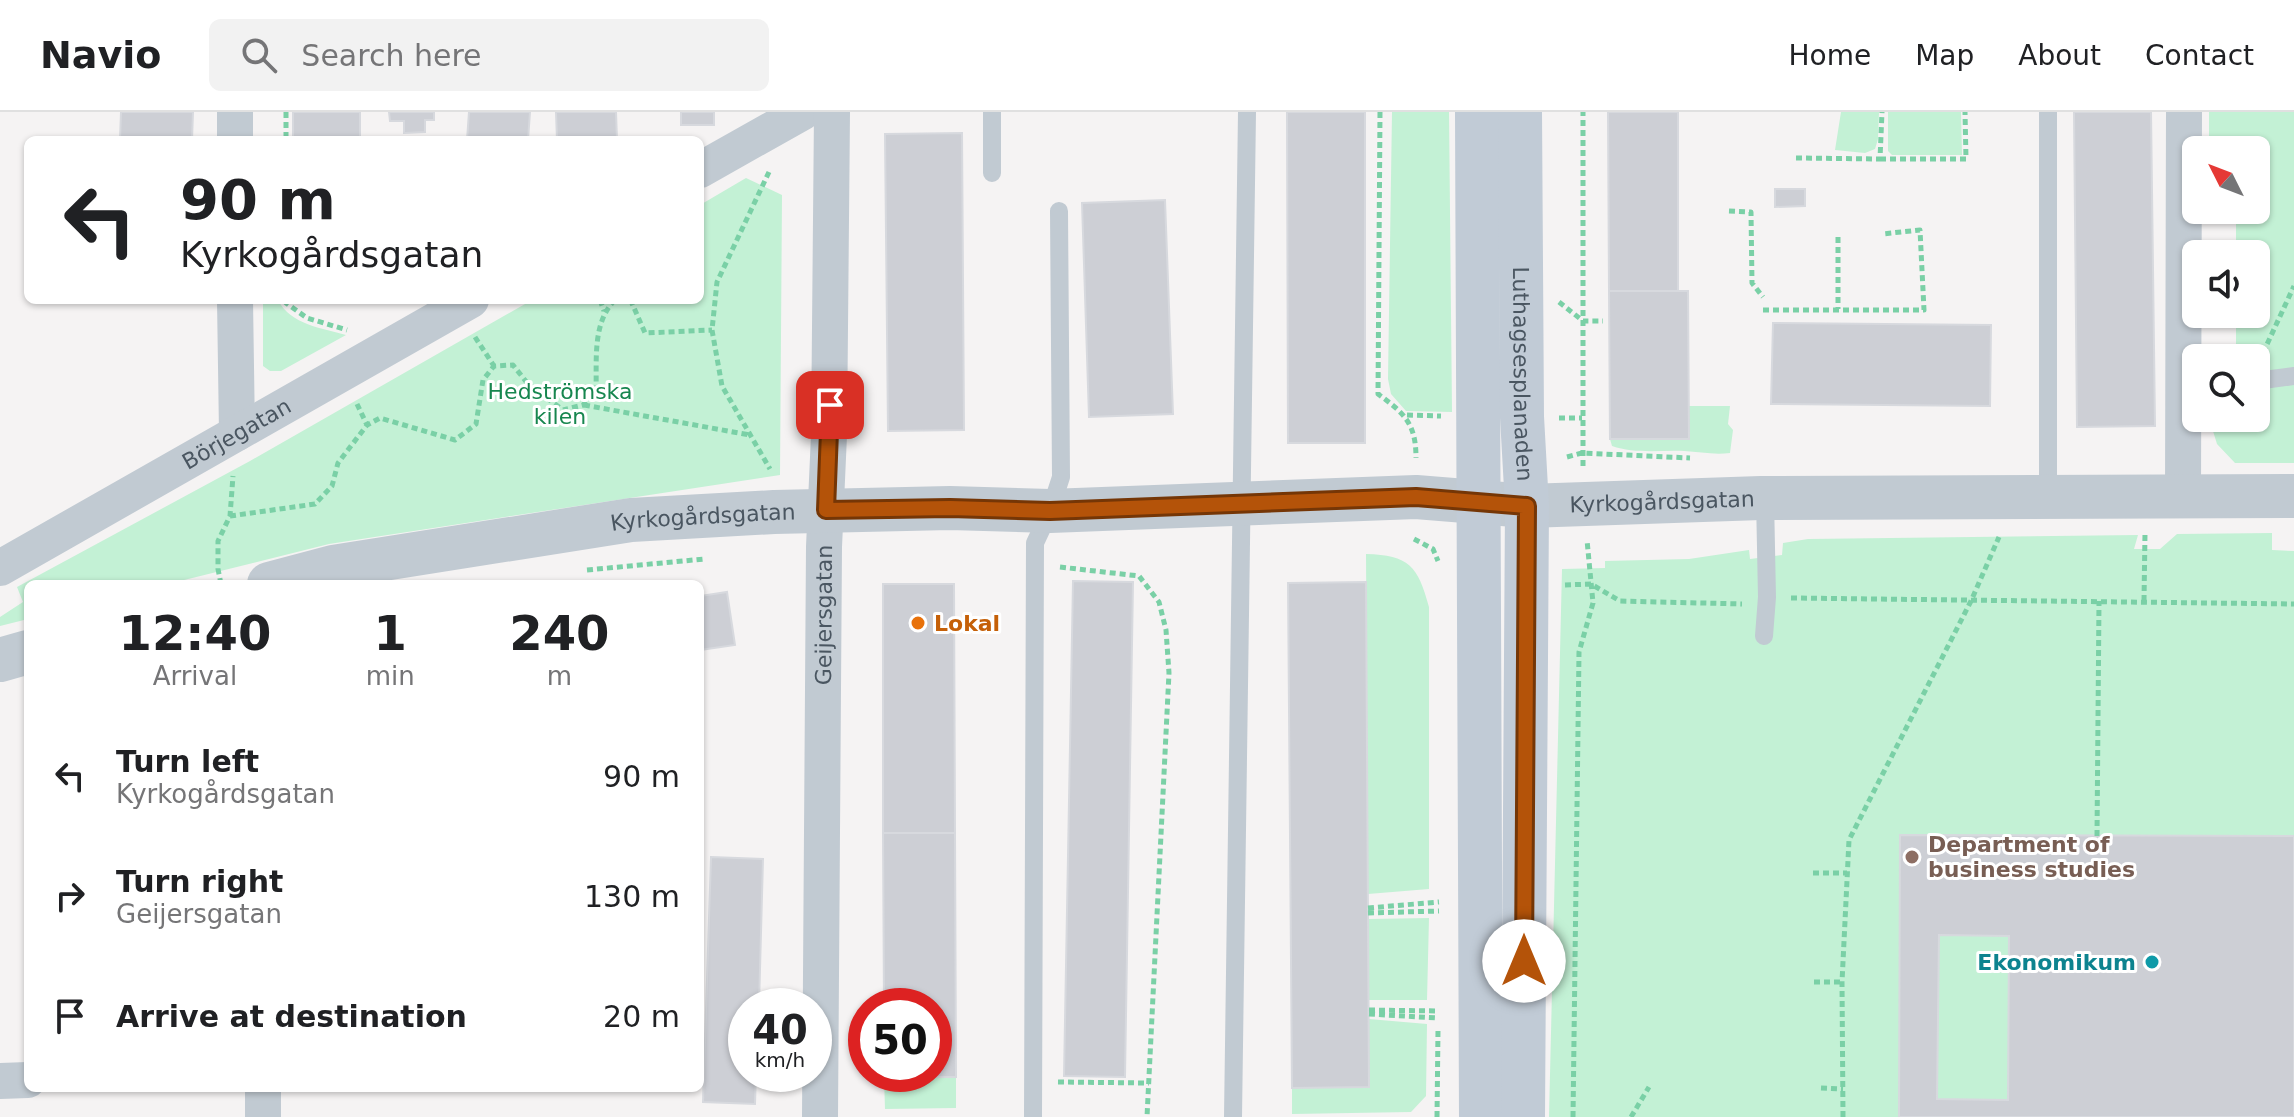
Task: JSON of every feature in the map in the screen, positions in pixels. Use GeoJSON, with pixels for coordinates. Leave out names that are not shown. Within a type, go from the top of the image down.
{"type":"FeatureCollection","features":[{"type":"Feature","properties":{"kind":"main road","name":"Luthagsesplanaden"},"geometry":{"type":"LineString","coordinates":[[1477,112],[1481,1117]]}},
{"type":"Feature","properties":{"kind":"main road","name":"Luthagsesplanaden"},"geometry":{"type":"LineString","coordinates":[[1520,112],[1522,417],[1527,506],[1523,1117]]}},
{"type":"Feature","properties":{"kind":"street"},"geometry":{"type":"LineString","coordinates":[[235,112],[235,136]]}},
{"type":"Feature","properties":{"kind":"street"},"geometry":{"type":"LineString","coordinates":[[704,168],[803,112]]}},
{"type":"Feature","properties":{"kind":"street","name":"Geijersgatan"},"geometry":{"type":"LineString","coordinates":[[820,1117],[824,547],[829,435],[832,112]]}},
{"type":"Feature","properties":{"kind":"street"},"geometry":{"type":"LineString","coordinates":[[2184,112],[2189,344]]}},
{"type":"Feature","properties":{"kind":"street"},"geometry":{"type":"LineString","coordinates":[[235,304],[237,433]]}},
{"type":"Feature","properties":{"kind":"street","name":"Börjegatan"},"geometry":{"type":"LineString","coordinates":[[0,568],[237,433],[470,314]]}},
{"type":"Feature","properties":{"kind":"street"},"geometry":{"type":"LineString","coordinates":[[2183,497],[2187,432]]}},
{"type":"Feature","properties":{"kind":"street","name":"Kyrkogårdsgatan"},"geometry":{"type":"LineString","coordinates":[[284,580],[333,567],[631,520],[826,510],[950,508],[1050,511],[1416,497],[1527,506],[1765,498],[2294,496]]}},
{"type":"Feature","properties":{"kind":"street"},"geometry":{"type":"LineString","coordinates":[[0,660],[24,653]]}},
{"type":"Feature","properties":{"kind":"street"},"geometry":{"type":"LineString","coordinates":[[0,1081],[24,1080]]}},
{"type":"Feature","properties":{"kind":"street"},"geometry":{"type":"LineString","coordinates":[[263,1092],[263,1117]]}},
{"type":"Feature","properties":{"kind":"lane"},"geometry":{"type":"LineString","coordinates":[[992,112],[992,173]]}},
{"type":"Feature","properties":{"kind":"lane"},"geometry":{"type":"LineString","coordinates":[[1233,1117],[1247,112]]}},
{"type":"Feature","properties":{"kind":"lane"},"geometry":{"type":"LineString","coordinates":[[2048,112],[2048,496]]}},
{"type":"Feature","properties":{"kind":"lane"},"geometry":{"type":"LineString","coordinates":[[1033,1117],[1035,543],[1061,477],[1059,211]]}},
{"type":"Feature","properties":{"kind":"lane"},"geometry":{"type":"LineString","coordinates":[[2270,379],[2294,376]]}},
{"type":"Feature","properties":{"kind":"lane"},"geometry":{"type":"LineString","coordinates":[[1764,636],[1767,597],[1765,498]]}},
{"type":"Feature","properties":{"kind":"path"},"geometry":{"type":"LineString","coordinates":[[286,112],[286,136]]}},
{"type":"Feature","properties":{"kind":"path"},"geometry":{"type":"LineString","coordinates":[[1380,112],[1378,394],[1407,415],[1416,442],[1412,538],[1433,549],[1440,566]]}},
{"type":"Feature","properties":{"kind":"path"},"geometry":{"type":"LineString","coordinates":[[1583,112],[1583,461]]}},
{"type":"Feature","properties":{"kind":"path"},"geometry":{"type":"LineString","coordinates":[[1880,159],[1882,112]]}},
{"type":"Feature","properties":{"kind":"path"},"geometry":{"type":"LineString","coordinates":[[1796,158],[1966,159],[1965,112]]}},
{"type":"Feature","properties":{"kind":"path"},"geometry":{"type":"LineString","coordinates":[[770,469],[722,386],[712,330],[717,282],[772,165]]}},
{"type":"Feature","properties":{"kind":"path"},"geometry":{"type":"LineString","coordinates":[[1729,211],[1751,212],[1752,283],[1763,297]]}},
{"type":"Feature","properties":{"kind":"path"},"geometry":{"type":"LineString","coordinates":[[1763,310],[1924,310],[1920,230],[1882,234]]}},
{"type":"Feature","properties":{"kind":"path"},"geometry":{"type":"LineString","coordinates":[[1838,237],[1838,309]]}},
{"type":"Feature","properties":{"kind":"path"},"geometry":{"type":"LineString","coordinates":[[2267,344],[2294,286]]}},
{"type":"Feature","properties":{"kind":"path"},"geometry":{"type":"LineString","coordinates":[[1553,297],[1583,321],[1603,321]]}},
{"type":"Feature","properties":{"kind":"path"},"geometry":{"type":"LineString","coordinates":[[287,304],[307,318],[360,334]]}},
{"type":"Feature","properties":{"kind":"path"},"geometry":{"type":"LineString","coordinates":[[601,304],[604,311]]}},
{"type":"Feature","properties":{"kind":"path"},"geometry":{"type":"LineString","coordinates":[[583,405],[596,391],[599,332],[604,311],[611,304]]}},
{"type":"Feature","properties":{"kind":"path"},"geometry":{"type":"LineString","coordinates":[[632,304],[645,333],[712,330]]}},
{"type":"Feature","properties":{"kind":"path"},"geometry":{"type":"LineString","coordinates":[[470,314],[494,366]]}},
{"type":"Feature","properties":{"kind":"path"},"geometry":{"type":"LineString","coordinates":[[230,516],[315,504],[332,486],[338,463],[367,425],[380,418],[455,440],[476,424],[483,380],[494,366],[513,365],[528,384],[563,410],[583,405],[750,435]]}},
{"type":"Feature","properties":{"kind":"path"},"geometry":{"type":"LineString","coordinates":[[351,393],[367,425]]}},
{"type":"Feature","properties":{"kind":"path"},"geometry":{"type":"LineString","coordinates":[[220,580],[218,541],[230,516],[233,474]]}},
{"type":"Feature","properties":{"kind":"path"},"geometry":{"type":"LineString","coordinates":[[2144,601],[2145,528]]}},
{"type":"Feature","properties":{"kind":"path"},"geometry":{"type":"LineString","coordinates":[[1843,1117],[1842,982],[1849,840],[1971,601],[2003,529]]}},
{"type":"Feature","properties":{"kind":"path"},"geometry":{"type":"LineString","coordinates":[[1573,1117],[1579,652],[1593,603],[1587,539]]}},
{"type":"Feature","properties":{"kind":"path"},"geometry":{"type":"LineString","coordinates":[[1051,566],[1139,576],[1159,602],[1166,630],[1169,673],[1147,1117]]}},
{"type":"Feature","properties":{"kind":"path"},"geometry":{"type":"LineString","coordinates":[[1591,584],[1620,601],[1684,605],[1746,604],[1767,597],[2294,604]]}},
{"type":"Feature","properties":{"kind":"path"},"geometry":{"type":"LineString","coordinates":[[2097,836],[2099,601]]}},
{"type":"Feature","properties":{"kind":"path"},"geometry":{"type":"LineString","coordinates":[[1813,873],[1847,873]]}},
{"type":"Feature","properties":{"kind":"path"},"geometry":{"type":"LineString","coordinates":[[1439,888],[1439,923]]}},
{"type":"Feature","properties":{"kind":"path"},"geometry":{"type":"LineString","coordinates":[[1439,902],[1368,910],[1439,911]]}},
{"type":"Feature","properties":{"kind":"path"},"geometry":{"type":"LineString","coordinates":[[1814,982],[1842,982]]}},
{"type":"Feature","properties":{"kind":"path"},"geometry":{"type":"LineString","coordinates":[[1437,1117],[1438,996]]}},
{"type":"Feature","properties":{"kind":"path"},"geometry":{"type":"LineString","coordinates":[[1369,1012],[1438,1014]]}},
{"type":"Feature","properties":{"kind":"path"},"geometry":{"type":"LineString","coordinates":[[1052,1094],[1053,1082],[1149,1083]]}},
{"type":"Feature","properties":{"kind":"path"},"geometry":{"type":"LineString","coordinates":[[1631,1117],[1649,1087]]}},
{"type":"Feature","properties":{"kind":"path"},"geometry":{"type":"LineString","coordinates":[[1821,1088],[1843,1089]]}},
{"type":"Feature","properties":{"kind":"green space"},"geometry":{"type":"Polygon","coordinates":[[[1392,112],[1449,112],[1452,412],[1406,411],[1391,394],[1388,379],[1392,112]]]}},
{"type":"Feature","properties":{"kind":"green space"},"geometry":{"type":"Polygon","coordinates":[[[1841,112],[1879,112],[1875,149],[1865,153],[1835,150],[1841,112]]]}},
{"type":"Feature","properties":{"kind":"green space"},"geometry":{"type":"Polygon","coordinates":[[[1888,112],[1961,112],[1962,155],[1892,155],[1888,151],[1888,112]]]}},
{"type":"Feature","properties":{"kind":"green space"},"geometry":{"type":"Polygon","coordinates":[[[2209,112],[2294,112],[2294,463],[2235,463],[2217,444],[2213,432],[2270,432],[2270,344],[2236,344],[2236,328],[2270,328],[2270,240],[2236,240],[2236,224],[2270,224],[2270,136],[2209,136],[2209,112]]]}},
{"type":"Feature","properties":{"kind":"green space","name":"Hedströmska kilen"},"geometry":{"type":"Polygon","coordinates":[[[746,178],[782,195],[780,475],[329,544],[184,580],[30,580],[250,461],[525,304],[704,304],[704,203],[746,178]]]}},
{"type":"Feature","properties":{"kind":"green space"},"geometry":{"type":"Polygon","coordinates":[[[263,304],[281,304],[299,320],[346,335],[281,371],[270,371],[263,366],[263,304]]]}},
{"type":"Feature","properties":{"kind":"green space"},"geometry":{"type":"Polygon","coordinates":[[[1688,406],[1730,406],[1728,424],[1733,430],[1730,453],[1638,451],[1612,446],[1610,439],[1688,439],[1688,406]]]}},
{"type":"Feature","properties":{"kind":"green space"},"geometry":{"type":"Polygon","coordinates":[[[2272,533],[2272,550],[2294,551],[2294,1117],[1549,1117],[1562,569],[1605,568],[1605,561],[1689,559],[1749,550],[1750,559],[1782,555],[1783,543],[1808,539],[2138,535],[2134,549],[2160,549],[2177,534],[2272,533]]]}},
{"type":"Feature","properties":{"kind":"green space"},"geometry":{"type":"Polygon","coordinates":[[[1366,554],[1392,557],[1410,566],[1421,582],[1429,607],[1429,889],[1368,894],[1366,554]]]}},
{"type":"Feature","properties":{"kind":"green space","name":"Hedströmska kilen"},"geometry":{"type":"Polygon","coordinates":[[[24,583],[24,620],[0,626],[0,617],[23,602],[17,587],[24,583]]]}},
{"type":"Feature","properties":{"kind":"green space"},"geometry":{"type":"Polygon","coordinates":[[[1429,918],[1427,1000],[1369,1000],[1368,919],[1429,918]]]}},
{"type":"Feature","properties":{"kind":"green space"},"geometry":{"type":"Polygon","coordinates":[[[1369,1019],[1427,1024],[1426,1096],[1411,1112],[1292,1114],[1292,1088],[1369,1087],[1369,1019]]]}},
{"type":"Feature","properties":{"kind":"green space"},"geometry":{"type":"Polygon","coordinates":[[[952,1077],[956,1077],[956,1108],[885,1109],[884,1092],[952,1092],[952,1077]]]}},
{"type":"Feature","properties":{"kind":"building"},"geometry":{"type":"Polygon","coordinates":[[[121,112],[193,112],[192,136],[120,136],[121,112]]]}},
{"type":"Feature","properties":{"kind":"building"},"geometry":{"type":"Polygon","coordinates":[[[293,112],[360,112],[360,136],[293,136],[293,112]]]}},
{"type":"Feature","properties":{"kind":"building"},"geometry":{"type":"Polygon","coordinates":[[[389,112],[434,112],[434,120],[425,120],[425,132],[404,133],[404,121],[390,121],[389,112]]]}},
{"type":"Feature","properties":{"kind":"building"},"geometry":{"type":"Polygon","coordinates":[[[469,112],[530,112],[528,136],[467,136],[469,112]]]}},
{"type":"Feature","properties":{"kind":"building"},"geometry":{"type":"Polygon","coordinates":[[[556,112],[616,112],[617,136],[557,136],[556,112]]]}},
{"type":"Feature","properties":{"kind":"building"},"geometry":{"type":"Polygon","coordinates":[[[681,112],[714,112],[714,125],[681,125],[681,112]]]}},
{"type":"Feature","properties":{"kind":"building"},"geometry":{"type":"Polygon","coordinates":[[[1287,112],[1365,112],[1365,443],[1288,443],[1287,112]]]}},
{"type":"Feature","properties":{"kind":"building"},"geometry":{"type":"Polygon","coordinates":[[[1608,112],[1678,112],[1678,291],[1609,291],[1608,112]]]}},
{"type":"Feature","properties":{"kind":"building"},"geometry":{"type":"Polygon","coordinates":[[[2074,112],[2151,112],[2155,426],[2077,427],[2074,112]]]}},
{"type":"Feature","properties":{"kind":"building"},"geometry":{"type":"Polygon","coordinates":[[[962,133],[964,430],[888,431],[885,134],[962,133]]]}},
{"type":"Feature","properties":{"kind":"building"},"geometry":{"type":"Polygon","coordinates":[[[1775,189],[1805,189],[1805,206],[1775,207],[1775,189]]]}},
{"type":"Feature","properties":{"kind":"building"},"geometry":{"type":"Polygon","coordinates":[[[1165,200],[1173,414],[1089,417],[1082,203],[1165,200]]]}},
{"type":"Feature","properties":{"kind":"building"},"geometry":{"type":"Polygon","coordinates":[[[1609,291],[1688,291],[1689,439],[1610,439],[1609,291]]]}},
{"type":"Feature","properties":{"kind":"building"},"geometry":{"type":"Polygon","coordinates":[[[1773,323],[1991,325],[1990,406],[1771,404],[1773,323]]]}},
{"type":"Feature","properties":{"kind":"building"},"geometry":{"type":"Polygon","coordinates":[[[1073,581],[1133,582],[1125,1077],[1064,1076],[1073,581]]]}},
{"type":"Feature","properties":{"kind":"building"},"geometry":{"type":"Polygon","coordinates":[[[1366,582],[1369,1087],[1292,1088],[1288,583],[1366,582]]]}},
{"type":"Feature","properties":{"kind":"building"},"geometry":{"type":"Polygon","coordinates":[[[883,584],[954,584],[955,833],[883,833],[883,584]]]}},
{"type":"Feature","properties":{"kind":"building"},"geometry":{"type":"Polygon","coordinates":[[[727,592],[735,645],[704,649],[704,595],[727,592]]]}},
{"type":"Feature","properties":{"kind":"building"},"geometry":{"type":"Polygon","coordinates":[[[883,833],[955,833],[956,1077],[952,1077],[952,988],[884,988],[883,833]]]}},
{"type":"Feature","properties":{"kind":"building","name":"Ekonomikum"},"geometry":{"type":"Polygon","coordinates":[[[1900,835],[2294,836],[2294,1117],[1899,1117],[1900,835]],[[1939,935],[1937,1099],[2008,1100],[2009,936],[1939,935]]]}},
{"type":"Feature","properties":{"kind":"building"},"geometry":{"type":"Polygon","coordinates":[[[711,857],[763,859],[759,988],[728,988],[728,1092],[755,1092],[755,1104],[703,1102],[711,857]]]}},
{"type":"Feature","properties":{"kind":"place","name":"Lokal"},"geometry":{"type":"Point","coordinates":[918,623]}},
{"type":"Feature","properties":{"kind":"place","name":"Department of business studies"},"geometry":{"type":"Point","coordinates":[1912,857]}},
{"type":"Feature","properties":{"kind":"place","name":"Ekonomikum"},"geometry":{"type":"Point","coordinates":[2152,962]}},
{"type":"Feature","properties":{"kind":"route"},"geometry":{"type":"LineString","coordinates":[[830,405],[826,510],[950,508],[1050,511],[1416,497],[1527,506],[1524,961]]}}]}
